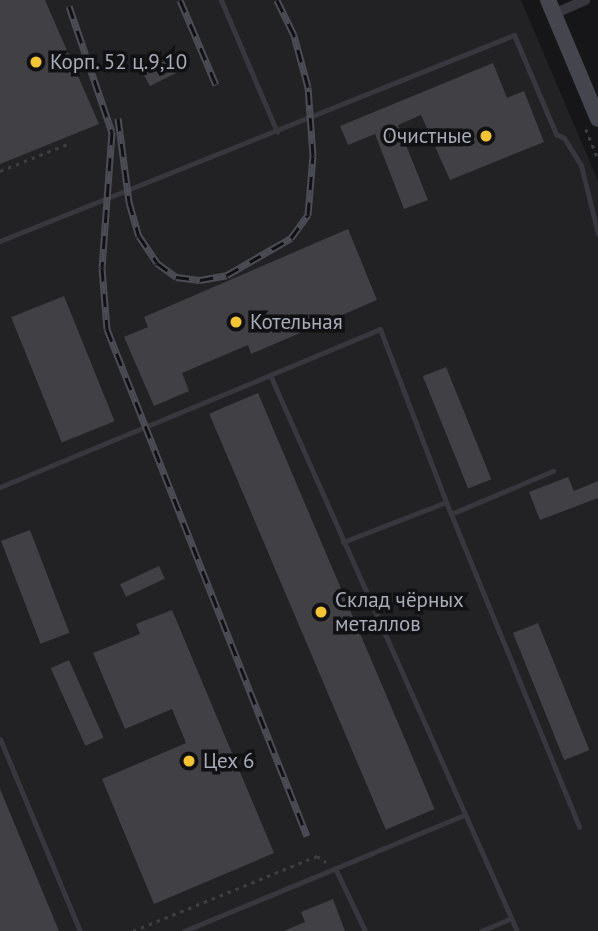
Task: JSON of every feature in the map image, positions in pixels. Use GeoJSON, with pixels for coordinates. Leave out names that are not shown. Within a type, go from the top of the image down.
{"type":"FeatureCollection","features":[{"type":"Feature","properties":{"kind":"main road"},"geometry":{"type":"LineString","coordinates":[[551,7],[598,119]]}},
{"type":"Feature","properties":{"kind":"street"},"geometry":{"type":"LineString","coordinates":[[551,7],[585,0]]}},
{"type":"Feature","properties":{"kind":"lane"},"geometry":{"type":"LineString","coordinates":[[221,0],[277,132]]}},
{"type":"Feature","properties":{"kind":"lane"},"geometry":{"type":"LineString","coordinates":[[0,241],[514,35],[556,134],[564,138],[586,178],[598,234]]}},
{"type":"Feature","properties":{"kind":"lane"},"geometry":{"type":"LineString","coordinates":[[0,487],[380,330],[446,502],[579,827]]}},
{"type":"Feature","properties":{"kind":"lane"},"geometry":{"type":"LineString","coordinates":[[270,375],[517,931]]}},
{"type":"Feature","properties":{"kind":"lane"},"geometry":{"type":"LineString","coordinates":[[451,514],[553,471]]}},
{"type":"Feature","properties":{"kind":"lane"},"geometry":{"type":"LineString","coordinates":[[343,542],[446,502]]}},
{"type":"Feature","properties":{"kind":"lane"},"geometry":{"type":"LineString","coordinates":[[0,739],[80,931]]}},
{"type":"Feature","properties":{"kind":"lane"},"geometry":{"type":"LineString","coordinates":[[184,931],[464,815]]}},
{"type":"Feature","properties":{"kind":"lane"},"geometry":{"type":"LineString","coordinates":[[335,868],[365,931]]}},
{"type":"Feature","properties":{"kind":"lane"},"geometry":{"type":"LineString","coordinates":[[481,931],[511,918]]}},
{"type":"Feature","properties":{"kind":"path"},"geometry":{"type":"LineString","coordinates":[[0,171],[70,143]]}},
{"type":"Feature","properties":{"kind":"path"},"geometry":{"type":"LineString","coordinates":[[133,931],[317,856],[335,868]]}},
{"type":"Feature","properties":{"kind":"shaded area"},"geometry":{"type":"Polygon","coordinates":[[[0,0],[521,0],[598,181],[598,931],[0,931],[0,0]]]}},
{"type":"Feature","properties":{"kind":"building","name":"Корп. 52 ц.9,10"},"geometry":{"type":"Polygon","coordinates":[[[0,0],[45,0],[99,124],[0,164],[0,0]]]}},
{"type":"Feature","properties":{"kind":"building"},"geometry":{"type":"Polygon","coordinates":[[[172,57],[179,71],[150,86],[143,72],[172,57]]]}},
{"type":"Feature","properties":{"kind":"building"},"geometry":{"type":"Polygon","coordinates":[[[493,63],[507,98],[524,91],[544,142],[450,180],[421,115],[398,125],[428,200],[404,209],[375,134],[348,145],[340,126],[493,63]]]}},
{"type":"Feature","properties":{"kind":"building","name":"Котельная"},"geometry":{"type":"Polygon","coordinates":[[[348,229],[377,300],[251,354],[248,345],[182,373],[189,391],[154,406],[124,337],[148,327],[144,317],[348,229]]]}},
{"type":"Feature","properties":{"kind":"building"},"geometry":{"type":"Polygon","coordinates":[[[64,296],[115,421],[62,443],[11,317],[64,296]]]}},
{"type":"Feature","properties":{"kind":"building"},"geometry":{"type":"Polygon","coordinates":[[[446,367],[491,479],[468,489],[423,376],[446,367]]]}},
{"type":"Feature","properties":{"kind":"building","name":"Склад чёрных металлов"},"geometry":{"type":"Polygon","coordinates":[[[258,393],[435,809],[386,830],[209,414],[258,393]]]}},
{"type":"Feature","properties":{"kind":"building"},"geometry":{"type":"Polygon","coordinates":[[[568,477],[574,491],[598,481],[598,498],[540,520],[529,492],[568,477]]]}},
{"type":"Feature","properties":{"kind":"building"},"geometry":{"type":"Polygon","coordinates":[[[30,530],[69,633],[40,644],[1,541],[30,530]]]}},
{"type":"Feature","properties":{"kind":"building"},"geometry":{"type":"Polygon","coordinates":[[[159,566],[165,579],[126,597],[120,584],[159,566]]]}},
{"type":"Feature","properties":{"kind":"building","name":"Цех 6"},"geometry":{"type":"Polygon","coordinates":[[[172,610],[274,853],[154,904],[102,779],[186,743],[172,709],[125,729],[93,653],[140,634],[136,624],[172,610]]]}},
{"type":"Feature","properties":{"kind":"building"},"geometry":{"type":"Polygon","coordinates":[[[538,623],[589,750],[564,760],[513,633],[538,623]]]}},
{"type":"Feature","properties":{"kind":"building"},"geometry":{"type":"Polygon","coordinates":[[[69,660],[104,738],[85,746],[51,668],[69,660]]]}},
{"type":"Feature","properties":{"kind":"building"},"geometry":{"type":"Polygon","coordinates":[[[0,789],[59,931],[0,931],[0,789]]]}},
{"type":"Feature","properties":{"kind":"building"},"geometry":{"type":"Polygon","coordinates":[[[333,899],[345,931],[284,931],[305,922],[301,912],[333,899]]]}},
{"type":"Feature","properties":{"kind":"railway"},"geometry":{"type":"LineString","coordinates":[[180,0],[216,85]]}},
{"type":"Feature","properties":{"kind":"railway"},"geometry":{"type":"LineString","coordinates":[[118,118],[129,202],[139,236],[157,263],[176,277],[200,280],[227,275],[291,238],[308,215],[313,156],[308,87],[294,35],[277,0]]}},
{"type":"Feature","properties":{"kind":"railway"},"geometry":{"type":"LineString","coordinates":[[69,6],[112,132],[102,268],[107,329],[307,836]]}},
{"type":"Feature","properties":{"kind":"place","name":"Корп. 52 ц.9,10"},"geometry":{"type":"Point","coordinates":[36,62]}},
{"type":"Feature","properties":{"kind":"place","name":"Очистные"},"geometry":{"type":"Point","coordinates":[486,136]}},
{"type":"Feature","properties":{"kind":"place","name":"Котельная"},"geometry":{"type":"Point","coordinates":[236,322]}},
{"type":"Feature","properties":{"kind":"place","name":"Склад чёрных металлов"},"geometry":{"type":"Point","coordinates":[321,612]}},
{"type":"Feature","properties":{"kind":"place","name":"Цех 6"},"geometry":{"type":"Point","coordinates":[189,761]}}]}
